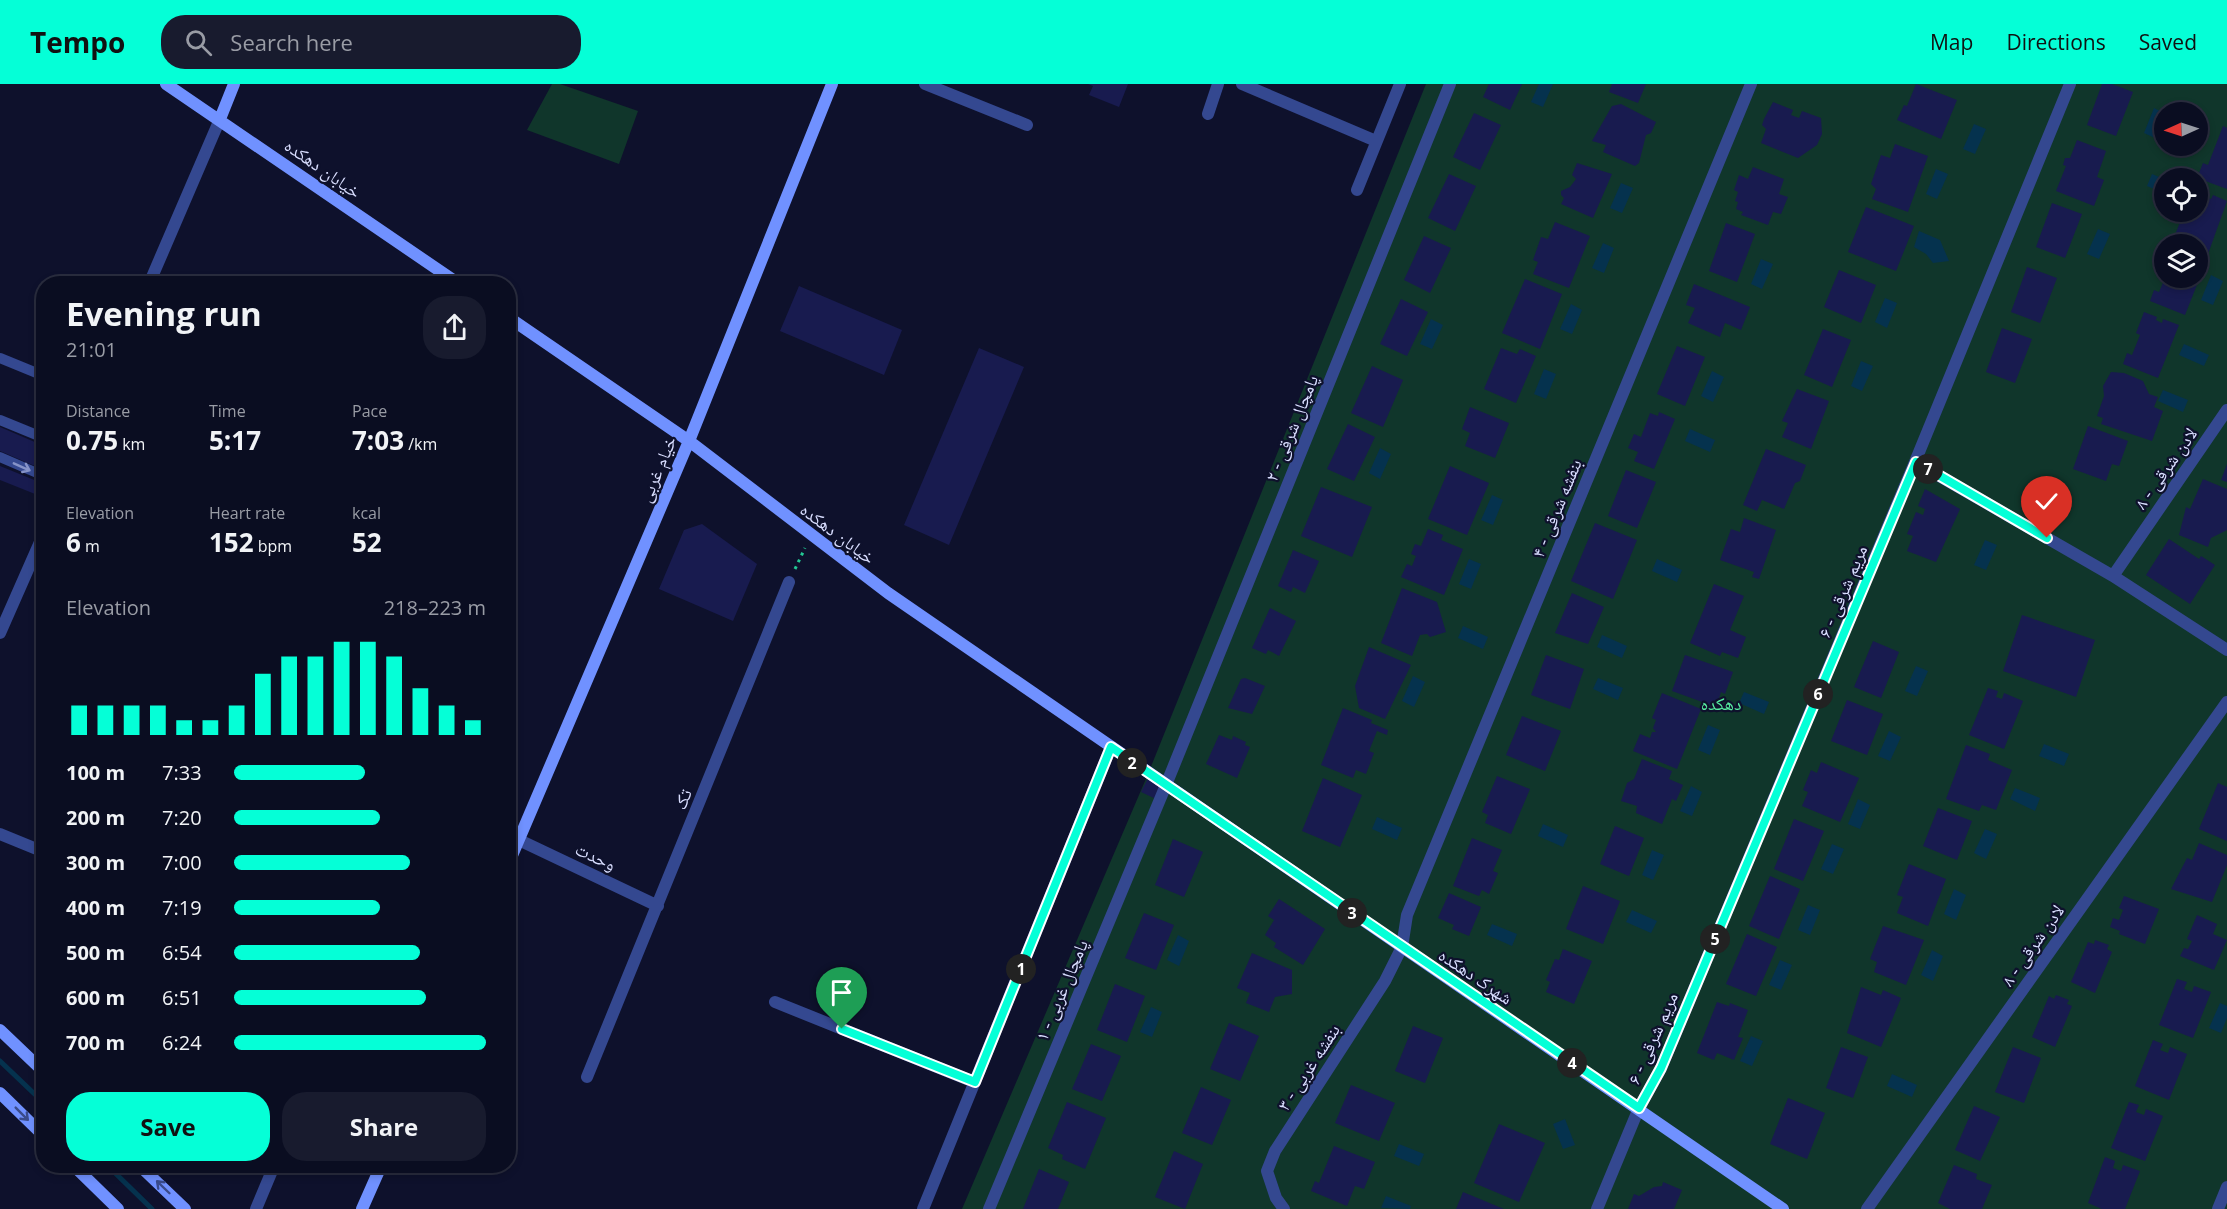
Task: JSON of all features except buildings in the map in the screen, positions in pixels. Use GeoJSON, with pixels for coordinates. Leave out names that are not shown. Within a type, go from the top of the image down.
{"type":"FeatureCollection","features":[{"type":"Feature","properties":{"kind":"street","name":"خیابان دهکده"},"geometry":{"type":"LineString","coordinates":[[166,84],[447,276]]}},
{"type":"Feature","properties":{"kind":"street"},"geometry":{"type":"LineString","coordinates":[[152,276],[234,84]]}},
{"type":"Feature","properties":{"kind":"street","name":"خیام غربی"},"geometry":{"type":"LineString","coordinates":[[516,847],[689,441],[832,84]]}},
{"type":"Feature","properties":{"kind":"street"},"geometry":{"type":"LineString","coordinates":[[925,84],[1027,125]]}},
{"type":"Feature","properties":{"kind":"street"},"geometry":{"type":"LineString","coordinates":[[1208,114],[1218,84]]}},
{"type":"Feature","properties":{"kind":"street"},"geometry":{"type":"LineString","coordinates":[[1242,84],[1376,141]]}},
{"type":"Feature","properties":{"kind":"street"},"geometry":{"type":"LineString","coordinates":[[1357,190],[1400,84]]}},
{"type":"Feature","properties":{"kind":"street","name":"پامچال شرقی - ۲"},"geometry":{"type":"LineString","coordinates":[[1166,785],[1450,84]]}},
{"type":"Feature","properties":{"kind":"street","name":"بنفشه شرقی - ۴"},"geometry":{"type":"LineString","coordinates":[[1402,947],[1407,915],[1751,84]]}},
{"type":"Feature","properties":{"kind":"street","name":"مریم شرقی - ۶"},"geometry":{"type":"LineString","coordinates":[[1597,1209],[1639,1108],[1661,1068],[1916,462],[2070,84]]}},
{"type":"Feature","properties":{"kind":"street","name":"خیابان دهکده"},"geometry":{"type":"LineString","coordinates":[[516,322],[689,441],[888,593],[1148,774]]}},
{"type":"Feature","properties":{"kind":"street","name":"لادن شرقی - ۸"},"geometry":{"type":"LineString","coordinates":[[2113,576],[2227,410]]}},
{"type":"Feature","properties":{"kind":"street"},"geometry":{"type":"LineString","coordinates":[[1916,462],[2113,576],[2227,650]]}},
{"type":"Feature","properties":{"kind":"street"},"geometry":{"type":"LineString","coordinates":[[0,633],[36,552]]}},
{"type":"Feature","properties":{"kind":"street","name":"تک"},"geometry":{"type":"LineString","coordinates":[[587,1077],[789,582]]}},
{"type":"Feature","properties":{"kind":"street","name":"لادن شرقی - ۸"},"geometry":{"type":"LineString","coordinates":[[1867,1209],[2227,702]]}},
{"type":"Feature","properties":{"kind":"street"},"geometry":{"type":"LineString","coordinates":[[923,1209],[1111,747]]}},
{"type":"Feature","properties":{"kind":"street","name":"شهرک دهکده"},"geometry":{"type":"LineString","coordinates":[[1148,774],[1639,1108],[1783,1209]]}},
{"type":"Feature","properties":{"kind":"street","name":"پامچال غربی - ۱"},"geometry":{"type":"LineString","coordinates":[[989,1209],[1166,785]]}},
{"type":"Feature","properties":{"kind":"street"},"geometry":{"type":"LineString","coordinates":[[0,834],[36,849]]}},
{"type":"Feature","properties":{"kind":"street","name":"وحدت"},"geometry":{"type":"LineString","coordinates":[[519,840],[658,906]]}},
{"type":"Feature","properties":{"kind":"street","name":"بنفشه غربی - ۳"},"geometry":{"type":"LineString","coordinates":[[1284,1209],[1276,1198],[1267,1171],[1275,1150],[1385,981],[1402,947]]}},
{"type":"Feature","properties":{"kind":"street"},"geometry":{"type":"LineString","coordinates":[[775,1002],[975,1082]]}},
{"type":"Feature","properties":{"kind":"street"},"geometry":{"type":"LineString","coordinates":[[0,1029],[36,1064]]}},
{"type":"Feature","properties":{"kind":"street"},"geometry":{"type":"LineString","coordinates":[[0,1093],[36,1128]]}},
{"type":"Feature","properties":{"kind":"street"},"geometry":{"type":"LineString","coordinates":[[81,1173],[118,1209]]}},
{"type":"Feature","properties":{"kind":"street"},"geometry":{"type":"LineString","coordinates":[[147,1173],[185,1209]]}},
{"type":"Feature","properties":{"kind":"street"},"geometry":{"type":"LineString","coordinates":[[256,1209],[271,1173]]}},
{"type":"Feature","properties":{"kind":"street"},"geometry":{"type":"LineString","coordinates":[[362,1209],[378,1173]]}},
{"type":"Feature","properties":{"kind":"street"},"geometry":{"type":"LineString","coordinates":[[2218,1209],[2227,1187]]}},
{"type":"Feature","properties":{"kind":"lane"},"geometry":{"type":"LineString","coordinates":[[0,358],[36,373]]}},
{"type":"Feature","properties":{"kind":"lane"},"geometry":{"type":"LineString","coordinates":[[0,420],[36,435]]}},
{"type":"Feature","properties":{"kind":"lane"},"geometry":{"type":"LineString","coordinates":[[0,457],[36,473]]}},
{"type":"Feature","properties":{"kind":"path"},"geometry":{"type":"LineString","coordinates":[[789,582],[811,535]]}},
{"type":"Feature","properties":{"kind":"green space"},"geometry":{"type":"Polygon","coordinates":[[[552,84],[560,84],[638,111],[619,164],[527,130],[552,84]]]}},
{"type":"Feature","properties":{"kind":"green space","name":"دهکده"},"geometry":{"type":"Polygon","coordinates":[[[1426,84],[2227,84],[2227,1209],[962,1209],[1148,774],[1426,84]]]}},
{"type":"Feature","properties":{"kind":"water"},"geometry":{"type":"Polygon","coordinates":[[[1539,84],[1553,84],[1543,107],[1531,102],[1539,84]]]}},
{"type":"Feature","properties":{"kind":"water"},"geometry":{"type":"Polygon","coordinates":[[[2154,108],[2154,138],[2144,133],[2154,108]]]}},
{"type":"Feature","properties":{"kind":"water"},"geometry":{"type":"Polygon","coordinates":[[[1974,124],[1986,129],[1975,154],[1963,149],[1974,124]]]}},
{"type":"Feature","properties":{"kind":"water"},"geometry":{"type":"Polygon","coordinates":[[[1936,169],[1948,174],[1937,199],[1926,194],[1936,169]]]}},
{"type":"Feature","properties":{"kind":"water"},"geometry":{"type":"Polygon","coordinates":[[[2152,174],[2154,175],[2154,189],[2147,186],[2152,174]]]}},
{"type":"Feature","properties":{"kind":"water"},"geometry":{"type":"Polygon","coordinates":[[[1621,183],[1633,188],[1622,213],[1610,208],[1621,183]]]}},
{"type":"Feature","properties":{"kind":"water"},"geometry":{"type":"Polygon","coordinates":[[[2098,229],[2110,234],[2099,259],[2087,254],[2098,229]]]}},
{"type":"Feature","properties":{"kind":"water"},"geometry":{"type":"Polygon","coordinates":[[[1919,231],[1940,240],[1949,261],[1933,263],[1926,254],[1914,247],[1919,231]]]}},
{"type":"Feature","properties":{"kind":"water"},"geometry":{"type":"Polygon","coordinates":[[[1603,243],[1614,248],[1604,273],[1592,268],[1603,243]]]}},
{"type":"Feature","properties":{"kind":"water"},"geometry":{"type":"Polygon","coordinates":[[[1761,259],[1773,264],[1762,289],[1751,284],[1761,259]]]}},
{"type":"Feature","properties":{"kind":"water"},"geometry":{"type":"Polygon","coordinates":[[[2211,275],[2223,281],[2213,305],[2201,300],[2206,288],[2208,288],[2211,275]]]}},
{"type":"Feature","properties":{"kind":"water"},"geometry":{"type":"Polygon","coordinates":[[[1885,298],[1897,303],[1887,328],[1875,322],[1885,298]]]}},
{"type":"Feature","properties":{"kind":"water"},"geometry":{"type":"Polygon","coordinates":[[[1571,304],[1582,310],[1572,334],[1560,329],[1571,304]]]}},
{"type":"Feature","properties":{"kind":"water"},"geometry":{"type":"Polygon","coordinates":[[[1431,319],[1443,325],[1432,349],[1420,344],[1431,319]]]}},
{"type":"Feature","properties":{"kind":"water"},"geometry":{"type":"Polygon","coordinates":[[[2184,344],[2209,355],[2204,366],[2179,355],[2184,344]]]}},
{"type":"Feature","properties":{"kind":"water"},"geometry":{"type":"Polygon","coordinates":[[[1861,361],[1873,366],[1862,391],[1851,386],[1861,361]]]}},
{"type":"Feature","properties":{"kind":"water"},"geometry":{"type":"Polygon","coordinates":[[[1544,369],[1556,374],[1546,399],[1534,394],[1544,369]]]}},
{"type":"Feature","properties":{"kind":"water"},"geometry":{"type":"Polygon","coordinates":[[[1712,371],[1724,377],[1713,402],[1701,396],[1712,371]]]}},
{"type":"Feature","properties":{"kind":"water"},"geometry":{"type":"Polygon","coordinates":[[[2163,390],[2188,400],[2183,412],[2158,401],[2163,390]]]}},
{"type":"Feature","properties":{"kind":"water"},"geometry":{"type":"Polygon","coordinates":[[[1690,429],[1715,440],[1710,452],[1685,441],[1690,429]]]}},
{"type":"Feature","properties":{"kind":"water"},"geometry":{"type":"Polygon","coordinates":[[[1380,448],[1391,454],[1380,479],[1369,473],[1380,448]]]}},
{"type":"Feature","properties":{"kind":"water"},"geometry":{"type":"Polygon","coordinates":[[[1492,495],[1503,500],[1493,525],[1481,520],[1492,495]]]}},
{"type":"Feature","properties":{"kind":"water"},"geometry":{"type":"Polygon","coordinates":[[[1985,540],[1997,545],[1986,570],[1974,565],[1985,540]]]}},
{"type":"Feature","properties":{"kind":"water"},"geometry":{"type":"Polygon","coordinates":[[[1469,559],[1481,564],[1471,589],[1459,584],[1469,559]]]}},
{"type":"Feature","properties":{"kind":"water"},"geometry":{"type":"Polygon","coordinates":[[[1657,559],[1682,570],[1677,582],[1652,571],[1657,559]]]}},
{"type":"Feature","properties":{"kind":"water"},"geometry":{"type":"Polygon","coordinates":[[[1463,626],[1488,637],[1483,649],[1458,638],[1463,626]]]}},
{"type":"Feature","properties":{"kind":"water"},"geometry":{"type":"Polygon","coordinates":[[[1602,635],[1627,646],[1622,658],[1597,647],[1602,635]]]}},
{"type":"Feature","properties":{"kind":"water"},"geometry":{"type":"Polygon","coordinates":[[[1916,666],[1928,671],[1917,696],[1905,691],[1916,666]]]}},
{"type":"Feature","properties":{"kind":"water"},"geometry":{"type":"Polygon","coordinates":[[[1413,676],[1425,682],[1414,707],[1402,701],[1413,676]]]}},
{"type":"Feature","properties":{"kind":"water"},"geometry":{"type":"Polygon","coordinates":[[[1598,678],[1623,688],[1618,700],[1593,689],[1598,678]]]}},
{"type":"Feature","properties":{"kind":"water"},"geometry":{"type":"Polygon","coordinates":[[[1744,692],[1769,702],[1764,714],[1739,703],[1744,692]]]}},
{"type":"Feature","properties":{"kind":"water"},"geometry":{"type":"Polygon","coordinates":[[[1708,725],[1720,730],[1710,755],[1698,750],[1708,725]]]}},
{"type":"Feature","properties":{"kind":"water"},"geometry":{"type":"Polygon","coordinates":[[[1889,731],[1901,737],[1890,761],[1878,756],[1889,731]]]}},
{"type":"Feature","properties":{"kind":"water"},"geometry":{"type":"Polygon","coordinates":[[[2044,744],[2069,754],[2064,766],[2039,756],[2044,744]]]}},
{"type":"Feature","properties":{"kind":"water"},"geometry":{"type":"Polygon","coordinates":[[[1691,786],[1702,792],[1692,816],[1680,811],[1691,786]]]}},
{"type":"Feature","properties":{"kind":"water"},"geometry":{"type":"Polygon","coordinates":[[[2015,788],[2040,798],[2035,811],[2010,799],[2015,788]]]}},
{"type":"Feature","properties":{"kind":"water"},"geometry":{"type":"Polygon","coordinates":[[[1858,799],[1870,805],[1860,829],[1848,824],[1858,799]]]}},
{"type":"Feature","properties":{"kind":"water"},"geometry":{"type":"Polygon","coordinates":[[[1377,817],[1402,828],[1397,840],[1372,829],[1377,817]]]}},
{"type":"Feature","properties":{"kind":"water"},"geometry":{"type":"Polygon","coordinates":[[[1543,824],[1568,835],[1563,847],[1538,836],[1543,824]]]}},
{"type":"Feature","properties":{"kind":"water"},"geometry":{"type":"Polygon","coordinates":[[[1985,829],[1997,834],[1986,859],[1974,853],[1985,829]]]}},
{"type":"Feature","properties":{"kind":"water"},"geometry":{"type":"Polygon","coordinates":[[[1832,844],[1844,849],[1833,874],[1821,869],[1832,844]]]}},
{"type":"Feature","properties":{"kind":"water"},"geometry":{"type":"Polygon","coordinates":[[[1652,850],[1664,855],[1653,880],[1642,875],[1652,850]]]}},
{"type":"Feature","properties":{"kind":"water"},"geometry":{"type":"Polygon","coordinates":[[[1954,889],[1966,895],[1956,920],[1944,914],[1954,889]]]}},
{"type":"Feature","properties":{"kind":"water"},"geometry":{"type":"Polygon","coordinates":[[[1808,905],[1820,910],[1810,935],[1798,930],[1808,905]]]}},
{"type":"Feature","properties":{"kind":"water"},"geometry":{"type":"Polygon","coordinates":[[[1632,910],[1657,921],[1651,933],[1626,922],[1632,910]]]}},
{"type":"Feature","properties":{"kind":"water"},"geometry":{"type":"Polygon","coordinates":[[[1492,924],[1517,934],[1512,946],[1487,935],[1492,924]]]}},
{"type":"Feature","properties":{"kind":"water"},"geometry":{"type":"Polygon","coordinates":[[[1178,935],[1189,941],[1179,966],[1167,960],[1178,935]]]}},
{"type":"Feature","properties":{"kind":"water"},"geometry":{"type":"Polygon","coordinates":[[[1932,950],[1943,956],[1933,981],[1921,975],[1932,950]]]}},
{"type":"Feature","properties":{"kind":"water"},"geometry":{"type":"Polygon","coordinates":[[[1780,960],[1792,965],[1781,990],[1769,985],[1780,960]]]}},
{"type":"Feature","properties":{"kind":"water"},"geometry":{"type":"Polygon","coordinates":[[[2220,1003],[2227,1006],[2227,1018],[2221,1033],[2209,1028],[2220,1003]]]}},
{"type":"Feature","properties":{"kind":"water"},"geometry":{"type":"Polygon","coordinates":[[[1151,1007],[1162,1012],[1152,1037],[1140,1032],[1151,1007]]]}},
{"type":"Feature","properties":{"kind":"water"},"geometry":{"type":"Polygon","coordinates":[[[1751,1036],[1763,1041],[1752,1066],[1740,1061],[1751,1036]]]}},
{"type":"Feature","properties":{"kind":"water"},"geometry":{"type":"Polygon","coordinates":[[[1892,1074],[1917,1085],[1912,1097],[1887,1086],[1892,1074]]]}},
{"type":"Feature","properties":{"kind":"water"},"geometry":{"type":"Polygon","coordinates":[[[1565,1119],[1575,1145],[1563,1149],[1553,1124],[1565,1119]]]}},
{"type":"Feature","properties":{"kind":"water"},"geometry":{"type":"Polygon","coordinates":[[[1399,1144],[1424,1154],[1419,1166],[1394,1156],[1399,1144]]]}},
{"type":"Feature","properties":{"kind":"water"},"geometry":{"type":"Polygon","coordinates":[[[1386,1196],[1411,1206],[1410,1209],[1381,1208],[1386,1196]]]}},
{"type":"Feature","properties":{"kind":"waterway"},"geometry":{"type":"LineString","coordinates":[[0,1061],[36,1095]]}},
{"type":"Feature","properties":{"kind":"waterway"},"geometry":{"type":"LineString","coordinates":[[115,1173],[152,1209]]}},
{"type":"Feature","properties":{"kind":"route"},"geometry":{"type":"LineString","coordinates":[[842,1029],[975,1082],[1111,747],[1639,1108],[1661,1068],[1916,462],[2047,538]]}}]}
